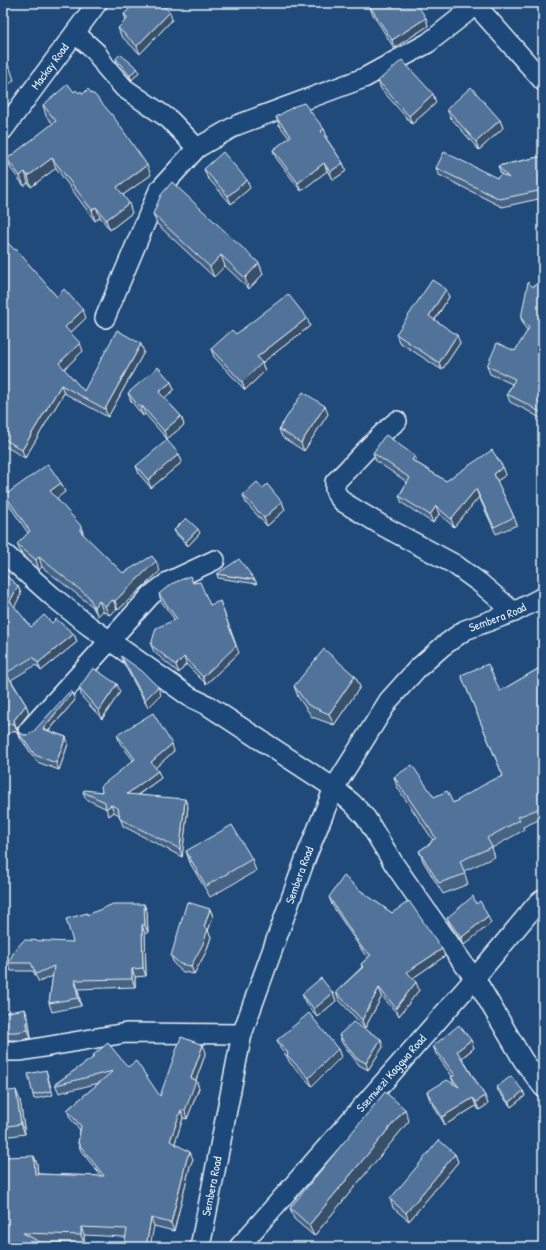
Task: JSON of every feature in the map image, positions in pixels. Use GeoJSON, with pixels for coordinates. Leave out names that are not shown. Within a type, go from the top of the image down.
{"type":"FeatureCollection","features":[{"type":"Feature","properties":{"kind":"street","name":"Mackay Road"},"geometry":{"type":"LineString","coordinates":[[3,130],[75,32],[93,4]]}},
{"type":"Feature","properties":{"kind":"street"},"geometry":{"type":"LineString","coordinates":[[105,318],[158,190],[197,148],[237,125],[364,78],[428,43],[476,4],[543,81]]}},
{"type":"Feature","properties":{"kind":"street"},"geometry":{"type":"LineString","coordinates":[[75,32],[96,52],[105,66],[124,88],[169,120],[197,148]]}},
{"type":"Feature","properties":{"kind":"street"},"geometry":{"type":"LineString","coordinates":[[397,421],[381,434],[355,463],[335,482],[337,496],[343,502],[383,526],[454,564],[480,583],[514,612]]}},
{"type":"Feature","properties":{"kind":"street"},"geometry":{"type":"LineString","coordinates":[[6,555],[52,596],[89,626],[190,697],[207,705],[334,788],[352,803],[366,818],[402,877],[475,978],[523,1060],[543,1087]]}},
{"type":"Feature","properties":{"kind":"street"},"geometry":{"type":"LineString","coordinates":[[28,731],[151,595],[168,582],[215,560]]}},
{"type":"Feature","properties":{"kind":"street","name":"Sembera Road"},"geometry":{"type":"LineString","coordinates":[[200,1247],[242,1034],[306,857],[334,788],[389,700],[417,669],[465,630],[514,612],[543,597]]}},
{"type":"Feature","properties":{"kind":"street","name":"Ssemwezi Kaggwa Road"},"geometry":{"type":"LineString","coordinates":[[239,1247],[475,978],[535,906],[543,899]]}},
{"type":"Feature","properties":{"kind":"street"},"geometry":{"type":"LineString","coordinates":[[3,1051],[21,1051],[126,1033],[242,1034]]}},
{"type":"Feature","properties":{"kind":"building"},"geometry":{"type":"Polygon","coordinates":[[[135,3],[140,6],[142,3],[160,3],[170,12],[137,46],[118,28],[128,18],[124,14],[135,3]]]}},
{"type":"Feature","properties":{"kind":"building"},"geometry":{"type":"Polygon","coordinates":[[[372,3],[416,3],[426,18],[392,40],[369,5],[372,3]]]}},
{"type":"Feature","properties":{"kind":"building"},"geometry":{"type":"Polygon","coordinates":[[[120,54],[137,68],[130,76],[116,59],[120,54]]]}},
{"type":"Feature","properties":{"kind":"building"},"geometry":{"type":"Polygon","coordinates":[[[3,60],[10,68],[3,74],[3,60]]]}},
{"type":"Feature","properties":{"kind":"building"},"geometry":{"type":"Polygon","coordinates":[[[402,60],[433,94],[409,116],[378,81],[402,60]]]}},
{"type":"Feature","properties":{"kind":"building"},"geometry":{"type":"Polygon","coordinates":[[[68,84],[74,92],[76,90],[79,93],[81,91],[83,94],[88,89],[92,94],[94,94],[113,116],[147,165],[117,187],[129,203],[106,220],[96,207],[92,210],[52,158],[28,176],[25,172],[20,176],[7,159],[56,121],[43,105],[68,84]]]}},
{"type":"Feature","properties":{"kind":"building"},"geometry":{"type":"Polygon","coordinates":[[[471,87],[500,120],[476,142],[447,109],[471,87]]]}},
{"type":"Feature","properties":{"kind":"building"},"geometry":{"type":"Polygon","coordinates":[[[304,103],[324,129],[321,131],[343,163],[330,172],[324,163],[298,183],[273,150],[291,136],[276,117],[295,106],[304,103]]]}},
{"type":"Feature","properties":{"kind":"building"},"geometry":{"type":"Polygon","coordinates":[[[223,152],[247,180],[228,196],[204,169],[223,152]]]}},
{"type":"Feature","properties":{"kind":"building"},"geometry":{"type":"Polygon","coordinates":[[[444,152],[497,178],[501,174],[509,178],[498,166],[543,156],[543,190],[500,199],[436,168],[444,152]]]}},
{"type":"Feature","properties":{"kind":"building"},"geometry":{"type":"Polygon","coordinates":[[[172,182],[259,263],[245,278],[221,255],[210,267],[153,214],[161,195],[172,182]]]}},
{"type":"Feature","properties":{"kind":"building"},"geometry":{"type":"Polygon","coordinates":[[[3,238],[15,250],[16,249],[57,297],[64,289],[83,310],[65,327],[80,343],[59,363],[84,391],[117,330],[141,344],[105,409],[61,385],[22,450],[3,438],[3,238]]]}},
{"type":"Feature","properties":{"kind":"building"},"geometry":{"type":"Polygon","coordinates":[[[543,278],[543,328],[541,330],[543,332],[543,414],[507,394],[515,379],[487,366],[497,343],[515,351],[529,328],[521,318],[528,282],[533,287],[543,278]]]}},
{"type":"Feature","properties":{"kind":"building"},"geometry":{"type":"Polygon","coordinates":[[[432,280],[446,289],[429,316],[457,335],[439,363],[396,334],[432,280]]]}},
{"type":"Feature","properties":{"kind":"building"},"geometry":{"type":"Polygon","coordinates":[[[288,294],[307,318],[257,357],[262,363],[242,382],[211,349],[232,330],[236,334],[288,294]]]}},
{"type":"Feature","properties":{"kind":"building"},"geometry":{"type":"Polygon","coordinates":[[[158,367],[171,382],[159,392],[181,416],[164,431],[142,406],[140,408],[128,393],[158,367]]]}},
{"type":"Feature","properties":{"kind":"building"},"geometry":{"type":"Polygon","coordinates":[[[303,392],[325,406],[301,443],[279,429],[303,392]]]}},
{"type":"Feature","properties":{"kind":"building"},"geometry":{"type":"Polygon","coordinates":[[[386,435],[415,456],[412,460],[446,481],[492,450],[503,467],[494,474],[514,517],[494,527],[476,489],[451,519],[436,506],[430,515],[399,496],[410,478],[373,453],[386,435]]]}},
{"type":"Feature","properties":{"kind":"building"},"geometry":{"type":"Polygon","coordinates":[[[167,440],[179,454],[148,480],[136,466],[167,440]]]}},
{"type":"Feature","properties":{"kind":"building"},"geometry":{"type":"Polygon","coordinates":[[[48,464],[61,483],[50,491],[81,526],[81,532],[123,573],[152,556],[156,561],[115,601],[113,600],[105,606],[99,601],[94,607],[89,597],[39,557],[36,560],[17,544],[30,531],[5,495],[48,464]]]}},
{"type":"Feature","properties":{"kind":"building"},"geometry":{"type":"Polygon","coordinates":[[[257,482],[263,488],[267,484],[282,502],[264,518],[243,495],[257,482]]]}},
{"type":"Feature","properties":{"kind":"building"},"geometry":{"type":"Polygon","coordinates":[[[186,518],[198,529],[186,542],[174,530],[186,518]]]}},
{"type":"Feature","properties":{"kind":"building"},"geometry":{"type":"Polygon","coordinates":[[[239,559],[255,580],[217,574],[239,559]]]}},
{"type":"Feature","properties":{"kind":"building"},"geometry":{"type":"Polygon","coordinates":[[[3,573],[18,586],[10,601],[31,627],[44,615],[52,623],[56,619],[74,634],[38,663],[33,657],[6,673],[26,705],[14,720],[16,728],[12,723],[3,727],[3,573]]]}},
{"type":"Feature","properties":{"kind":"building"},"geometry":{"type":"Polygon","coordinates":[[[190,576],[193,583],[200,582],[210,605],[220,601],[236,646],[203,677],[184,657],[176,665],[151,645],[156,628],[177,619],[159,594],[171,584],[190,576]]]}},
{"type":"Feature","properties":{"kind":"building"},"geometry":{"type":"Polygon","coordinates":[[[324,649],[355,676],[329,714],[308,705],[294,686],[324,649]]]}},
{"type":"Feature","properties":{"kind":"building"},"geometry":{"type":"Polygon","coordinates":[[[121,656],[142,671],[158,687],[145,700],[121,656]]]}},
{"type":"Feature","properties":{"kind":"building"},"geometry":{"type":"Polygon","coordinates":[[[488,664],[500,691],[543,666],[543,807],[518,817],[520,820],[487,838],[492,847],[460,861],[465,874],[439,883],[419,851],[436,838],[394,777],[412,765],[434,797],[447,791],[453,803],[490,781],[503,776],[461,675],[488,664]]]}},
{"type":"Feature","properties":{"kind":"building"},"geometry":{"type":"Polygon","coordinates":[[[93,668],[117,684],[99,711],[79,688],[93,668]]]}},
{"type":"Feature","properties":{"kind":"building"},"geometry":{"type":"Polygon","coordinates":[[[70,691],[72,693],[43,729],[66,737],[56,763],[35,755],[18,732],[28,735],[33,732],[70,691]]]}},
{"type":"Feature","properties":{"kind":"building"},"geometry":{"type":"Polygon","coordinates":[[[153,713],[172,744],[151,762],[158,771],[127,794],[185,799],[180,849],[120,819],[118,808],[111,805],[106,809],[105,802],[83,792],[84,790],[102,792],[101,786],[135,759],[117,735],[153,713]]]}},
{"type":"Feature","properties":{"kind":"building"},"geometry":{"type":"Polygon","coordinates":[[[232,825],[252,859],[206,886],[186,851],[232,825]]]}},
{"type":"Feature","properties":{"kind":"building"},"geometry":{"type":"Polygon","coordinates":[[[344,876],[361,891],[392,913],[409,901],[442,949],[407,972],[416,982],[396,1008],[379,988],[362,1020],[336,992],[363,967],[361,964],[371,955],[362,948],[329,897],[344,876]]]}},
{"type":"Feature","properties":{"kind":"building"},"geometry":{"type":"Polygon","coordinates":[[[473,896],[476,904],[480,901],[488,916],[461,938],[447,918],[473,896]]]}},
{"type":"Feature","properties":{"kind":"building"},"geometry":{"type":"Polygon","coordinates":[[[187,902],[210,909],[204,927],[208,929],[203,944],[191,966],[180,964],[171,956],[187,902]]]}},
{"type":"Feature","properties":{"kind":"building"},"geometry":{"type":"Polygon","coordinates":[[[113,904],[144,904],[145,925],[142,925],[143,968],[132,969],[132,979],[75,980],[78,998],[49,1003],[54,966],[36,974],[31,963],[8,963],[15,950],[24,940],[73,942],[66,919],[87,913],[87,915],[113,904]]]}},
{"type":"Feature","properties":{"kind":"building"},"geometry":{"type":"Polygon","coordinates":[[[543,953],[543,975],[537,955],[543,953]]]}},
{"type":"Feature","properties":{"kind":"building"},"geometry":{"type":"Polygon","coordinates":[[[321,978],[333,993],[314,1009],[302,994],[321,978]]]}},
{"type":"Feature","properties":{"kind":"building"},"geometry":{"type":"Polygon","coordinates":[[[25,1009],[28,1030],[3,1032],[3,1013],[25,1009]]]}},
{"type":"Feature","properties":{"kind":"building"},"geometry":{"type":"Polygon","coordinates":[[[309,1013],[338,1049],[309,1078],[287,1055],[288,1053],[277,1040],[309,1013]]]}},
{"type":"Feature","properties":{"kind":"building"},"geometry":{"type":"Polygon","coordinates":[[[353,1022],[381,1039],[366,1063],[356,1058],[339,1035],[353,1022]]]}},
{"type":"Feature","properties":{"kind":"building"},"geometry":{"type":"Polygon","coordinates":[[[459,1025],[471,1040],[457,1051],[485,1096],[476,1102],[473,1098],[442,1117],[427,1092],[447,1080],[459,1087],[451,1077],[455,1075],[433,1046],[459,1025]]]}},
{"type":"Feature","properties":{"kind":"building"},"geometry":{"type":"Polygon","coordinates":[[[181,1037],[203,1045],[191,1078],[196,1080],[185,1111],[181,1110],[170,1141],[190,1152],[187,1158],[171,1223],[151,1218],[146,1247],[124,1247],[127,1229],[81,1227],[81,1235],[23,1233],[49,1247],[3,1247],[3,1157],[34,1156],[35,1174],[104,1176],[78,1143],[81,1126],[67,1110],[113,1071],[55,1084],[94,1057],[92,1056],[108,1043],[128,1067],[136,1061],[160,1096],[181,1037]]]}},
{"type":"Feature","properties":{"kind":"building"},"geometry":{"type":"Polygon","coordinates":[[[46,1070],[51,1091],[33,1095],[28,1074],[46,1070]]]}},
{"type":"Feature","properties":{"kind":"building"},"geometry":{"type":"Polygon","coordinates":[[[511,1076],[523,1091],[509,1103],[497,1087],[511,1076]]]}},
{"type":"Feature","properties":{"kind":"building"},"geometry":{"type":"Polygon","coordinates":[[[16,1090],[21,1124],[3,1127],[3,1092],[16,1090]]]}},
{"type":"Feature","properties":{"kind":"building"},"geometry":{"type":"Polygon","coordinates":[[[385,1092],[405,1109],[309,1225],[290,1208],[385,1092]]]}},
{"type":"Feature","properties":{"kind":"building"},"geometry":{"type":"Polygon","coordinates":[[[439,1140],[455,1154],[406,1213],[390,1199],[439,1140]]]}}]}
